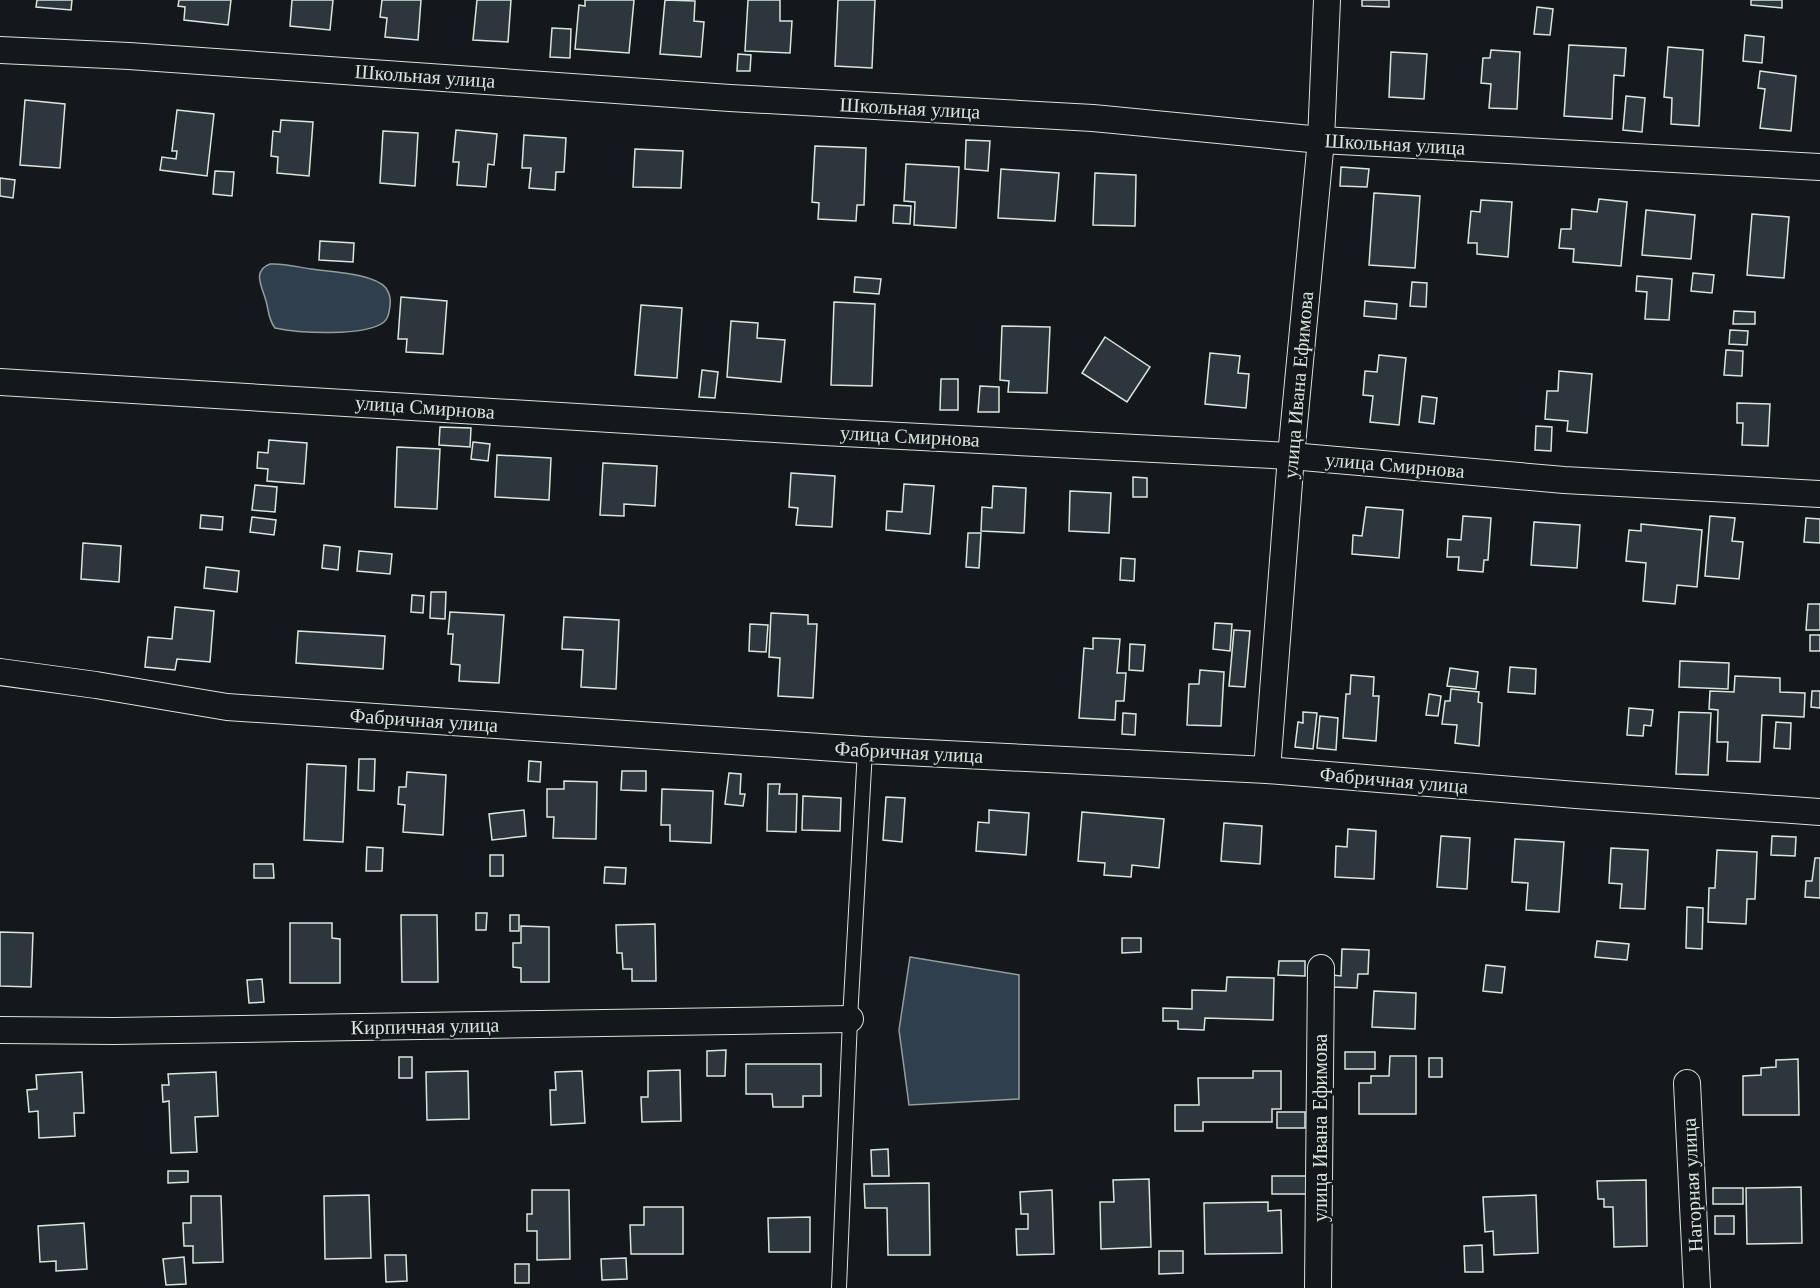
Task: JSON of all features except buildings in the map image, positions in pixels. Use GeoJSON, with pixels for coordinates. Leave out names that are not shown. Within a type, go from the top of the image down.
{"type":"FeatureCollection","features":[{"type":"Feature","properties":{"kind":"street","name":"улица Ивана Ефимова"},"geometry":{"type":"LineString","coordinates":[[1267,770],[1291,456],[1320,140],[1327,0]]}},
{"type":"Feature","properties":{"kind":"street","name":"Школьная улица"},"geometry":{"type":"LineString","coordinates":[[0,50],[141,56],[730,98],[1093,118],[1320,140],[1820,167]]}},
{"type":"Feature","properties":{"kind":"street","name":"улица Смирнова"},"geometry":{"type":"LineString","coordinates":[[0,382],[824,432],[1291,456],[1564,480],[1820,494]]}},
{"type":"Feature","properties":{"kind":"street","name":"Фабричная улица"},"geometry":{"type":"LineString","coordinates":[[0,672],[227,707],[865,750],[1267,770],[1820,812]]}},
{"type":"Feature","properties":{"kind":"street","name":"улица Ивана Ефимова"},"geometry":{"type":"LineString","coordinates":[[1318,1288],[1321,968]]}},
{"type":"Feature","properties":{"kind":"street","name":"Кирпичная улица"},"geometry":{"type":"LineString","coordinates":[[0,1030],[114,1031],[850,1019]]}},
{"type":"Feature","properties":{"kind":"street","name":"Нагорная улица"},"geometry":{"type":"LineString","coordinates":[[1687,1083],[1696,1288]]}},
{"type":"Feature","properties":{"kind":"lane"},"geometry":{"type":"LineString","coordinates":[[839,1288],[850,1019],[865,750]]}},
{"type":"Feature","properties":{"kind":"water"},"geometry":{"type":"Polygon","coordinates":[[[270,264],[351,274],[380,283],[386,288],[390,297],[388,317],[375,327],[347,332],[275,328],[260,280],[261,271],[270,264]]]}},
{"type":"Feature","properties":{"kind":"water"},"geometry":{"type":"Polygon","coordinates":[[[910,957],[1019,975],[1019,1099],[909,1105],[899,1030],[910,957]]]}}]}
